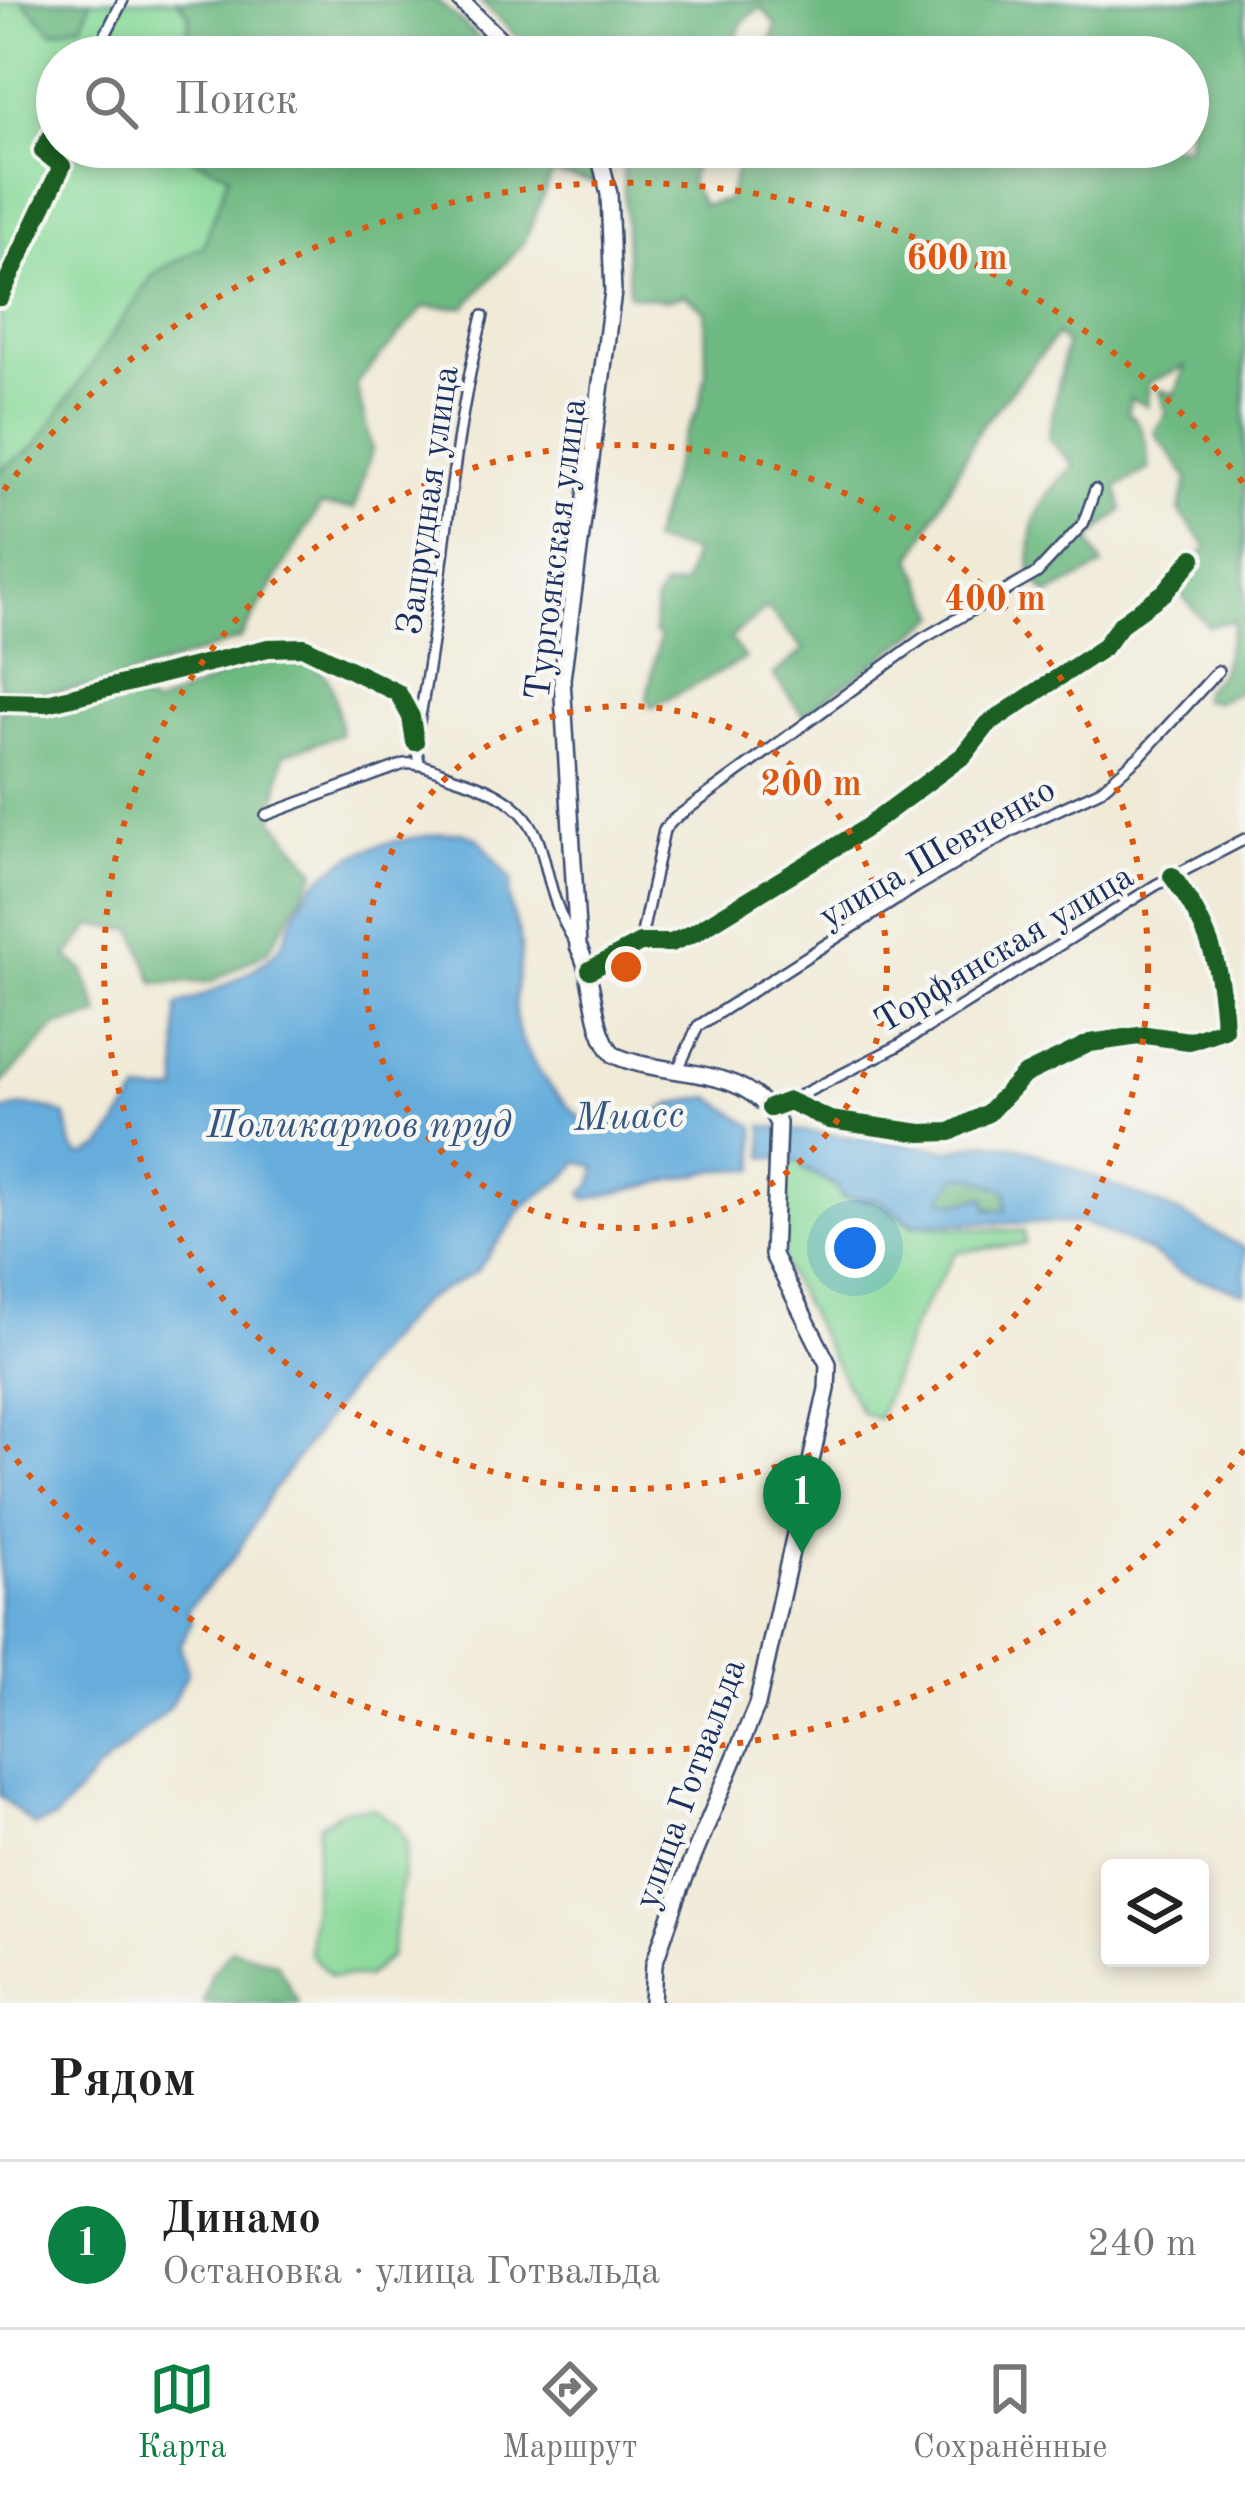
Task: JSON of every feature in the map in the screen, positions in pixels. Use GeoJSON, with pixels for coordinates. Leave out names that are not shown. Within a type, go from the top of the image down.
{"type":"FeatureCollection","features":[{"type":"Feature","properties":{"kind":"main road"},"geometry":{"type":"LineString","coordinates":[[460,0],[497,36]]}},
{"type":"Feature","properties":{"kind":"main road","name":"Тургоякская улица"},"geometry":{"type":"LineString","coordinates":[[601,168],[608,194],[613,292],[562,679],[578,946],[590,970],[599,1028],[614,1055],[630,1063],[679,1067],[733,1084],[774,1115]]}},
{"type":"Feature","properties":{"kind":"main road","name":"улица Готвальда"},"geometry":{"type":"LineString","coordinates":[[652,2003],[654,1964],[680,1889],[757,1705],[827,1389],[828,1364],[773,1255],[774,1115]]}},
{"type":"Feature","properties":{"kind":"street"},"geometry":{"type":"LineString","coordinates":[[105,36],[123,0]]}},
{"type":"Feature","properties":{"kind":"street"},"geometry":{"type":"LineString","coordinates":[[0,297],[61,168]]}},
{"type":"Feature","properties":{"kind":"street","name":"Запрудная улица"},"geometry":{"type":"LineString","coordinates":[[419,762],[415,742],[452,519],[461,400],[483,316]]}},
{"type":"Feature","properties":{"kind":"street"},"geometry":{"type":"LineString","coordinates":[[640,943],[664,830],[674,819],[922,639],[1037,573],[1082,524],[1095,490]]}},
{"type":"Feature","properties":{"kind":"street"},"geometry":{"type":"LineString","coordinates":[[590,970],[640,943],[671,943],[694,933],[863,830],[964,754],[988,724],[1103,648],[1122,623],[1165,592],[1192,558]]}},
{"type":"Feature","properties":{"kind":"street"},"geometry":{"type":"LineString","coordinates":[[0,702],[47,703],[268,648],[304,646],[398,693],[411,717],[415,742]]}},
{"type":"Feature","properties":{"kind":"street","name":"улица Шевченко"},"geometry":{"type":"LineString","coordinates":[[679,1067],[698,1026],[916,887],[1012,831],[1099,791],[1141,755],[1218,671]]}},
{"type":"Feature","properties":{"kind":"street"},"geometry":{"type":"LineString","coordinates":[[266,815],[419,762],[517,804],[532,824],[563,924],[578,946]]}},
{"type":"Feature","properties":{"kind":"street","name":"Торфянская улица"},"geometry":{"type":"LineString","coordinates":[[774,1115],[789,1101],[896,1047],[1172,876],[1245,839]]}},
{"type":"Feature","properties":{"kind":"street"},"geometry":{"type":"LineString","coordinates":[[789,1101],[830,1120],[921,1133],[950,1132],[988,1113],[1024,1075],[1090,1042],[1116,1035],[1189,1041],[1224,1029],[1222,983],[1204,921],[1172,876]]}},
{"type":"Feature","properties":{"kind":"green space"},"geometry":{"type":"Polygon","coordinates":[[[21,0],[53,32],[83,23],[91,0],[178,0],[189,14],[188,36],[36,36],[36,168],[215,168],[229,174],[204,246],[154,274],[36,446],[0,470],[0,4],[21,0]]]}},
{"type":"Feature","properties":{"kind":"green space"},"geometry":{"type":"Polygon","coordinates":[[[21,0],[91,0],[83,23],[53,32],[21,0]]]}},
{"type":"Feature","properties":{"kind":"green space"},"geometry":{"type":"Polygon","coordinates":[[[178,0],[436,0],[477,36],[188,36],[189,14],[178,0]]]}},
{"type":"Feature","properties":{"kind":"green space"},"geometry":{"type":"Polygon","coordinates":[[[479,0],[1245,0],[1245,689],[1216,702],[1202,700],[1203,691],[1221,672],[1235,620],[1208,626],[1177,589],[1207,546],[1179,511],[1188,478],[1154,432],[1166,414],[1159,390],[1175,394],[1186,366],[1149,382],[1147,406],[1130,398],[1128,413],[1142,430],[1149,469],[1117,487],[1122,510],[1089,540],[1103,566],[1048,595],[1032,578],[1036,516],[1074,466],[1048,438],[1066,344],[1057,335],[980,428],[912,559],[939,616],[803,715],[773,675],[804,650],[767,608],[730,638],[745,659],[651,708],[647,697],[660,636],[654,633],[656,600],[663,588],[684,585],[694,552],[651,542],[681,442],[699,407],[706,374],[705,311],[685,295],[665,300],[629,295],[623,168],[693,168],[690,183],[703,205],[728,200],[736,168],[1209,168],[1209,36],[773,36],[776,25],[761,7],[742,22],[736,36],[516,36],[479,0]]]}},
{"type":"Feature","properties":{"kind":"green space"},"geometry":{"type":"Polygon","coordinates":[[[215,168],[593,168],[597,183],[552,173],[524,243],[465,307],[424,307],[356,384],[372,450],[354,509],[320,506],[240,639],[102,686],[0,698],[0,470],[36,446],[154,274],[204,245],[229,174],[215,168]]]}},
{"type":"Feature","properties":{"kind":"green space"},"geometry":{"type":"Polygon","coordinates":[[[302,655],[328,679],[341,735],[284,754],[273,819],[316,871],[268,951],[211,982],[154,983],[134,930],[92,925],[67,957],[83,970],[100,1015],[57,1026],[0,1085],[0,709],[59,710],[130,693],[154,706],[268,656],[302,655]]]}},
{"type":"Feature","properties":{"kind":"green space"},"geometry":{"type":"Polygon","coordinates":[[[782,1157],[802,1163],[802,1169],[837,1188],[841,1198],[876,1201],[912,1225],[1024,1231],[1025,1244],[956,1252],[914,1323],[878,1419],[861,1412],[778,1256],[782,1157]]]}},
{"type":"Feature","properties":{"kind":"green space"},"geometry":{"type":"Polygon","coordinates":[[[972,1176],[1007,1191],[1006,1211],[941,1199],[956,1178],[972,1176]]]}},
{"type":"Feature","properties":{"kind":"green space"},"geometry":{"type":"Polygon","coordinates":[[[373,1808],[398,1826],[407,1845],[391,1956],[366,1977],[331,1976],[309,1953],[319,1825],[345,1809],[373,1808]]]}},
{"type":"Feature","properties":{"kind":"green space"},"geometry":{"type":"Polygon","coordinates":[[[232,1949],[277,1963],[298,2003],[204,2003],[211,1974],[232,1949]]]}},
{"type":"Feature","properties":{"kind":"water","name":"Поликарпов пруд"},"geometry":{"type":"Polygon","coordinates":[[[461,832],[479,839],[512,881],[510,905],[521,945],[515,1004],[518,1028],[534,1063],[559,1097],[602,1132],[610,1123],[627,1129],[674,1103],[711,1097],[755,1127],[756,1169],[718,1170],[587,1199],[582,1194],[592,1185],[596,1167],[579,1161],[566,1177],[525,1205],[477,1271],[421,1302],[371,1358],[269,1496],[236,1555],[187,1610],[192,1622],[180,1645],[188,1673],[168,1709],[96,1772],[55,1819],[34,1826],[0,1795],[0,1113],[24,1106],[50,1109],[66,1116],[72,1147],[82,1156],[102,1147],[139,1093],[178,1092],[177,1005],[221,987],[268,959],[315,883],[365,851],[402,840],[461,832]]]}},
{"type":"Feature","properties":{"kind":"water","name":"Миасс"},"geometry":{"type":"Polygon","coordinates":[[[763,1126],[951,1150],[986,1142],[1024,1148],[1180,1213],[1245,1249],[1245,1293],[1178,1272],[1149,1251],[1084,1223],[913,1223],[877,1199],[842,1197],[838,1186],[803,1168],[802,1162],[764,1157],[763,1126]],[[972,1176],[956,1178],[941,1199],[958,1203],[985,1197],[988,1210],[1006,1211],[1007,1191],[972,1176]]]}},
{"type":"Feature","properties":{"kind":"cycle path"},"geometry":{"type":"LineString","coordinates":[[0,297],[61,168]]}},
{"type":"Feature","properties":{"kind":"cycle path"},"geometry":{"type":"LineString","coordinates":[[590,970],[640,943],[671,943],[694,933],[863,830],[964,755],[988,724],[1103,648],[1122,623],[1165,592],[1193,558]]}},
{"type":"Feature","properties":{"kind":"cycle path"},"geometry":{"type":"LineString","coordinates":[[0,702],[47,703],[268,648],[304,647],[398,693],[411,717],[415,742]]}},
{"type":"Feature","properties":{"kind":"cycle path"},"geometry":{"type":"LineString","coordinates":[[770,1108],[789,1101],[830,1120],[921,1133],[950,1132],[988,1113],[1024,1075],[1090,1043],[1146,1035],[1189,1041],[1224,1029],[1211,948],[1172,876]]}},
{"type":"Feature","properties":{"kind":"place","name":"Динамо"},"geometry":{"type":"Point","coordinates":[802,1554]}}]}
